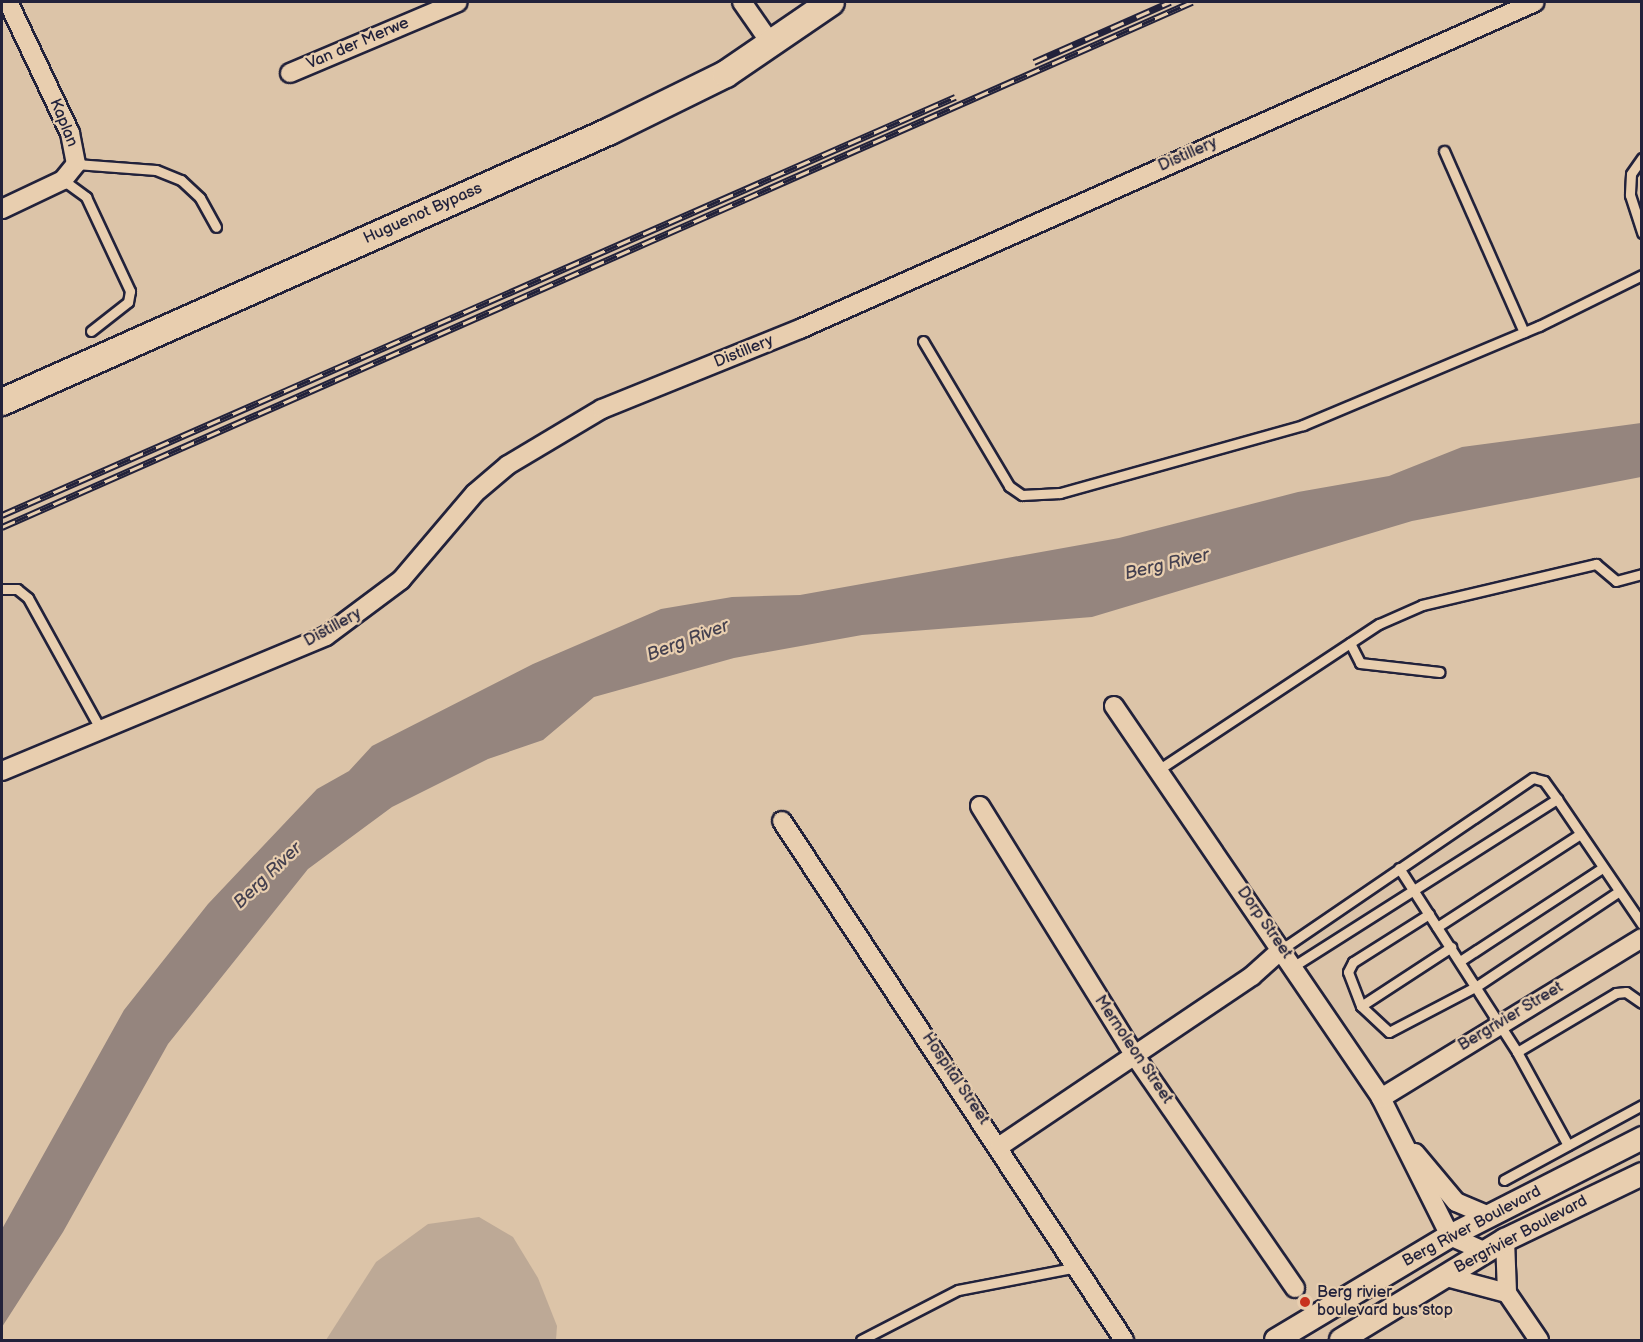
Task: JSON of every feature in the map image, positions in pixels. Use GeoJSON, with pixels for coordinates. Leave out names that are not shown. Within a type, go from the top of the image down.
{"type":"FeatureCollection","features":[{"type":"Feature","properties":{"kind":"main road","name":"Huguenot Bypass"},"geometry":{"type":"LineString","coordinates":[[2,402],[610,131],[772,45],[831,2]]}},
{"type":"Feature","properties":{"kind":"street","name":"Kaplan"},"geometry":{"type":"LineString","coordinates":[[2,209],[63,180],[76,164],[70,133],[8,2]]}},
{"type":"Feature","properties":{"kind":"street","name":"Van der Merwe"},"geometry":{"type":"LineString","coordinates":[[290,73],[458,2]]}},
{"type":"Feature","properties":{"kind":"street"},"geometry":{"type":"LineString","coordinates":[[742,2],[772,45]]}},
{"type":"Feature","properties":{"kind":"street","name":"Distillery"},"geometry":{"type":"LineString","coordinates":[[2,771],[326,636],[370,607],[475,493],[544,439],[573,424],[800,329],[1535,2]]}},
{"type":"Feature","properties":{"kind":"street","name":"Dorp Street"},"geometry":{"type":"LineString","coordinates":[[1113,706],[1294,966],[1381,1098],[1408,1145],[1450,1236]]}},
{"type":"Feature","properties":{"kind":"street","name":"Mernoleon Street"},"geometry":{"type":"LineString","coordinates":[[980,806],[1135,1056],[1295,1288]]}},
{"type":"Feature","properties":{"kind":"street","name":"Hospital Street"},"geometry":{"type":"LineString","coordinates":[[782,820],[1000,1146],[1124,1341]]}},
{"type":"Feature","properties":{"kind":"street","name":"Bergrivier Street"},"geometry":{"type":"LineString","coordinates":[[1381,1098],[1641,938]]}},
{"type":"Feature","properties":{"kind":"street"},"geometry":{"type":"LineString","coordinates":[[1000,1146],[1252,976],[1282,949]]}},
{"type":"Feature","properties":{"kind":"street"},"geometry":{"type":"LineString","coordinates":[[1252,976],[1294,966]]}},
{"type":"Feature","properties":{"kind":"street","name":"Berg River Boulevard"},"geometry":{"type":"LineString","coordinates":[[1276,1341],[1450,1236],[1641,1138]]}},
{"type":"Feature","properties":{"kind":"street","name":"Dorp Street"},"geometry":{"type":"LineString","coordinates":[[1408,1145],[1456,1202],[1490,1215]]}},
{"type":"Feature","properties":{"kind":"street","name":"Bergrivier Boulevard"},"geometry":{"type":"LineString","coordinates":[[1342,1340],[1505,1240],[1641,1174]]}},
{"type":"Feature","properties":{"kind":"street"},"geometry":{"type":"LineString","coordinates":[[1450,1236],[1486,1252]]}},
{"type":"Feature","properties":{"kind":"street"},"geometry":{"type":"LineString","coordinates":[[1505,1240],[1507,1293],[1539,1341]]}},
{"type":"Feature","properties":{"kind":"street"},"geometry":{"type":"LineString","coordinates":[[1443,1276],[1507,1293]]}},
{"type":"Feature","properties":{"kind":"lane"},"geometry":{"type":"LineString","coordinates":[[1444,151],[1524,332]]}},
{"type":"Feature","properties":{"kind":"lane"},"geometry":{"type":"LineString","coordinates":[[1641,158],[1631,174],[1630,195],[1641,233]]}},
{"type":"Feature","properties":{"kind":"lane"},"geometry":{"type":"LineString","coordinates":[[76,164],[156,170],[181,180],[200,198],[216,227]]}},
{"type":"Feature","properties":{"kind":"lane"},"geometry":{"type":"LineString","coordinates":[[63,180],[86,197],[130,291],[128,302],[91,331]]}},
{"type":"Feature","properties":{"kind":"lane"},"geometry":{"type":"LineString","coordinates":[[923,341],[992,462],[1022,495],[1060,493],[1303,425],[1524,332],[1641,274]]}},
{"type":"Feature","properties":{"kind":"lane"},"geometry":{"type":"LineString","coordinates":[[1158,770],[1350,643],[1422,605],[1596,564],[1616,581],[1641,574]]}},
{"type":"Feature","properties":{"kind":"lane"},"geometry":{"type":"LineString","coordinates":[[2,589],[17,589],[28,598],[101,730]]}},
{"type":"Feature","properties":{"kind":"lane"},"geometry":{"type":"LineString","coordinates":[[1350,643],[1360,663],[1439,672]]}},
{"type":"Feature","properties":{"kind":"lane"},"geometry":{"type":"LineString","coordinates":[[1282,949],[1533,777],[1544,781],[1641,924]]}},
{"type":"Feature","properties":{"kind":"lane"},"geometry":{"type":"LineString","coordinates":[[1294,966],[1557,799]]}},
{"type":"Feature","properties":{"kind":"lane"},"geometry":{"type":"LineString","coordinates":[[1437,927],[1580,834]]}},
{"type":"Feature","properties":{"kind":"lane"},"geometry":{"type":"LineString","coordinates":[[1399,868],[1477,986],[1517,1052],[1568,1145]]}},
{"type":"Feature","properties":{"kind":"lane"},"geometry":{"type":"LineString","coordinates":[[1460,961],[1602,868]]}},
{"type":"Feature","properties":{"kind":"lane"},"geometry":{"type":"LineString","coordinates":[[1429,914],[1353,962],[1348,980],[1361,1006],[1380,1028],[1398,1031],[1477,986],[1618,892]]}},
{"type":"Feature","properties":{"kind":"lane"},"geometry":{"type":"LineString","coordinates":[[1361,1006],[1451,947]]}},
{"type":"Feature","properties":{"kind":"lane"},"geometry":{"type":"LineString","coordinates":[[1517,1052],[1616,993],[1626,992],[1641,1003]]}},
{"type":"Feature","properties":{"kind":"lane"},"geometry":{"type":"LineString","coordinates":[[1504,1180],[1641,1105]]}},
{"type":"Feature","properties":{"kind":"lane"},"geometry":{"type":"LineString","coordinates":[[861,1341],[958,1290],[1077,1268]]}},
{"type":"Feature","properties":{"kind":"shaded area"},"geometry":{"type":"Polygon","coordinates":[[[479,1217],[513,1237],[538,1278],[557,1326],[556,1340],[326,1340],[376,1262],[428,1224],[479,1217]]]}},
{"type":"Feature","properties":{"kind":"water","name":"Berg River"},"geometry":{"type":"Polygon","coordinates":[[[1641,423],[1641,477],[1412,521],[1092,617],[862,635],[734,658],[594,697],[543,740],[488,759],[392,807],[308,869],[168,1044],[63,1232],[2,1327],[2,1229],[124,1010],[208,904],[317,789],[349,771],[372,746],[533,664],[661,609],[732,597],[800,595],[1119,538],[1298,492],[1389,476],[1462,447],[1641,423]]]}},
{"type":"Feature","properties":{"kind":"railway"},"geometry":{"type":"LineString","coordinates":[[1034,62],[1170,2]]}},
{"type":"Feature","properties":{"kind":"railway"},"geometry":{"type":"LineString","coordinates":[[2,527],[1192,2]]}},
{"type":"Feature","properties":{"kind":"railway"},"geometry":{"type":"LineString","coordinates":[[2,515],[955,97]]}},
{"type":"Feature","properties":{"kind":"place","name":"Berg rivier boulevard bus stop"},"geometry":{"type":"Point","coordinates":[1305,1302]}}]}
